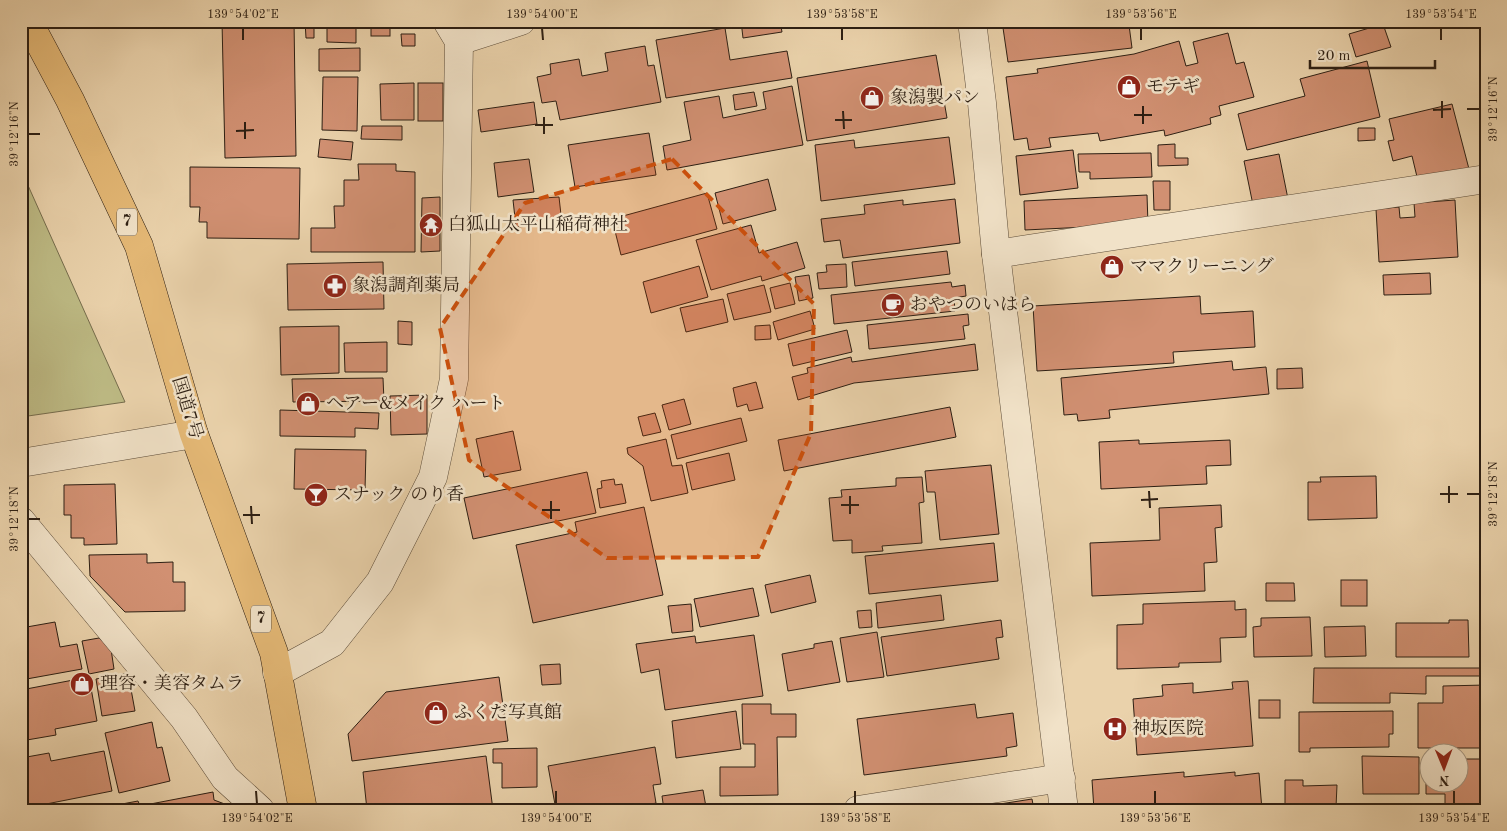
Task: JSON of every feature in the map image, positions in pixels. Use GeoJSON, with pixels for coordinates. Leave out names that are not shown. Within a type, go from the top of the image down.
{"type":"FeatureCollection","features":[{"type":"Feature","properties":{"kind":"highway","name":"国道7号"},"geometry":{"type":"LineString","coordinates":[[28,21],[70,100],[139,246],[194,434],[274,653],[303,810]]}},
{"type":"Feature","properties":{"kind":"street"},"geometry":{"type":"LineString","coordinates":[[277,673],[332,643],[380,582],[433,477],[454,379],[453,31],[521,21]]}},
{"type":"Feature","properties":{"kind":"street"},"geometry":{"type":"LineString","coordinates":[[972,21],[982,103],[996,254],[1064,810]]}},
{"type":"Feature","properties":{"kind":"street"},"geometry":{"type":"LineString","coordinates":[[996,254],[1486,179]]}},
{"type":"Feature","properties":{"kind":"street"},"geometry":{"type":"LineString","coordinates":[[21,463],[194,434]]}},
{"type":"Feature","properties":{"kind":"street"},"geometry":{"type":"LineString","coordinates":[[21,521],[184,718],[225,778],[260,810]]}},
{"type":"Feature","properties":{"kind":"street"},"geometry":{"type":"LineString","coordinates":[[858,810],[1061,778]]}},
{"type":"Feature","properties":{"kind":"highlighted area"},"geometry":{"type":"Polygon","coordinates":[[[672,159],[814,304],[811,433],[758,557],[607,558],[469,460],[440,328],[525,203],[672,159]]]}},
{"type":"Feature","properties":{"kind":"shaded area"},"geometry":{"type":"Polygon","coordinates":[[[22,172],[125,402],[21,417],[22,172]]]}},
{"type":"Feature","properties":{"kind":"building"},"geometry":{"type":"Polygon","coordinates":[[[222,21],[294,21],[296,156],[225,158],[222,21]]]}},
{"type":"Feature","properties":{"kind":"building"},"geometry":{"type":"Polygon","coordinates":[[[305,21],[314,21],[314,38],[306,38],[305,21]]]}},
{"type":"Feature","properties":{"kind":"building"},"geometry":{"type":"Polygon","coordinates":[[[371,21],[390,21],[390,36],[371,36],[371,21]]]}},
{"type":"Feature","properties":{"kind":"building"},"geometry":{"type":"Polygon","coordinates":[[[741,21],[780,21],[782,32],[743,38],[741,21]]]}},
{"type":"Feature","properties":{"kind":"building"},"geometry":{"type":"Polygon","coordinates":[[[1002,21],[1118,21],[1119,26],[1129,25],[1132,48],[1008,62],[1002,21]]]}},
{"type":"Feature","properties":{"kind":"building"},"geometry":{"type":"Polygon","coordinates":[[[1185,21],[1214,21],[1186,27],[1185,21]]]}},
{"type":"Feature","properties":{"kind":"building"},"geometry":{"type":"Polygon","coordinates":[[[1383,24],[1391,47],[1356,57],[1349,34],[1383,24]]]}},
{"type":"Feature","properties":{"kind":"building"},"geometry":{"type":"Polygon","coordinates":[[[327,26],[356,26],[356,43],[327,42],[327,26]]]}},
{"type":"Feature","properties":{"kind":"building"},"geometry":{"type":"Polygon","coordinates":[[[725,28],[730,60],[787,51],[792,78],[666,98],[656,40],[725,28]]]}},
{"type":"Feature","properties":{"kind":"building","name":"モテギ"},"geometry":{"type":"Polygon","coordinates":[[[1228,33],[1236,64],[1244,62],[1254,97],[1219,106],[1221,115],[1210,118],[1211,124],[1165,136],[1164,130],[1100,141],[1098,133],[1049,138],[1051,147],[1029,150],[1027,138],[1014,140],[1006,77],[1038,73],[1037,69],[1134,54],[1179,41],[1186,66],[1198,63],[1193,42],[1228,33]]]}},
{"type":"Feature","properties":{"kind":"building"},"geometry":{"type":"Polygon","coordinates":[[[401,34],[415,34],[415,46],[402,46],[401,34]]]}},
{"type":"Feature","properties":{"kind":"building"},"geometry":{"type":"Polygon","coordinates":[[[645,46],[648,66],[654,65],[661,102],[560,120],[556,101],[542,103],[537,77],[551,74],[550,64],[579,59],[582,76],[608,71],[605,53],[645,46]]]}},
{"type":"Feature","properties":{"kind":"building"},"geometry":{"type":"Polygon","coordinates":[[[360,48],[360,71],[319,71],[319,49],[360,48]]]}},
{"type":"Feature","properties":{"kind":"building","name":"象潟製パン"},"geometry":{"type":"Polygon","coordinates":[[[936,55],[947,118],[807,141],[797,78],[936,55]]]}},
{"type":"Feature","properties":{"kind":"building"},"geometry":{"type":"Polygon","coordinates":[[[1367,61],[1380,117],[1247,150],[1238,114],[1305,96],[1300,79],[1367,61]]]}},
{"type":"Feature","properties":{"kind":"building"},"geometry":{"type":"Polygon","coordinates":[[[323,77],[358,77],[357,131],[322,130],[323,77]]]}},
{"type":"Feature","properties":{"kind":"building"},"geometry":{"type":"Polygon","coordinates":[[[414,83],[414,120],[381,120],[380,84],[414,83]]]}},
{"type":"Feature","properties":{"kind":"building"},"geometry":{"type":"Polygon","coordinates":[[[418,83],[443,83],[443,121],[418,121],[418,83]]]}},
{"type":"Feature","properties":{"kind":"building"},"geometry":{"type":"Polygon","coordinates":[[[792,86],[803,145],[667,170],[663,146],[691,140],[684,102],[719,96],[723,118],[766,109],[763,92],[792,86]]]}},
{"type":"Feature","properties":{"kind":"building"},"geometry":{"type":"Polygon","coordinates":[[[754,92],[757,106],[735,110],[733,95],[754,92]]]}},
{"type":"Feature","properties":{"kind":"building"},"geometry":{"type":"Polygon","coordinates":[[[534,102],[537,124],[481,132],[478,110],[534,102]]]}},
{"type":"Feature","properties":{"kind":"building"},"geometry":{"type":"Polygon","coordinates":[[[1452,104],[1469,169],[1418,181],[1412,156],[1393,161],[1388,141],[1394,140],[1389,119],[1452,104]]]}},
{"type":"Feature","properties":{"kind":"building"},"geometry":{"type":"Polygon","coordinates":[[[362,126],[402,126],[402,140],[361,139],[362,126]]]}},
{"type":"Feature","properties":{"kind":"building"},"geometry":{"type":"Polygon","coordinates":[[[1358,128],[1375,128],[1375,140],[1358,141],[1358,128]]]}},
{"type":"Feature","properties":{"kind":"building"},"geometry":{"type":"Polygon","coordinates":[[[649,133],[656,175],[575,187],[568,145],[649,133]]]}},
{"type":"Feature","properties":{"kind":"building"},"geometry":{"type":"Polygon","coordinates":[[[949,137],[955,184],[821,201],[815,145],[854,140],[855,148],[949,137]]]}},
{"type":"Feature","properties":{"kind":"building"},"geometry":{"type":"Polygon","coordinates":[[[320,139],[353,142],[351,160],[318,157],[320,139]]]}},
{"type":"Feature","properties":{"kind":"building"},"geometry":{"type":"Polygon","coordinates":[[[1175,144],[1175,158],[1188,158],[1188,165],[1158,166],[1158,145],[1175,144]]]}},
{"type":"Feature","properties":{"kind":"building"},"geometry":{"type":"Polygon","coordinates":[[[1073,150],[1078,188],[1020,195],[1016,156],[1073,150]]]}},
{"type":"Feature","properties":{"kind":"building"},"geometry":{"type":"Polygon","coordinates":[[[1151,153],[1152,177],[1090,179],[1090,172],[1079,172],[1078,154],[1151,153]]]}},
{"type":"Feature","properties":{"kind":"building"},"geometry":{"type":"Polygon","coordinates":[[[1279,154],[1288,199],[1253,205],[1244,161],[1279,154]]]}},
{"type":"Feature","properties":{"kind":"building"},"geometry":{"type":"Polygon","coordinates":[[[529,159],[534,192],[498,197],[494,163],[529,159]]]}},
{"type":"Feature","properties":{"kind":"building"},"geometry":{"type":"Polygon","coordinates":[[[358,164],[396,164],[396,171],[415,172],[415,252],[311,252],[311,228],[335,228],[334,206],[344,206],[344,180],[359,180],[358,164]]]}},
{"type":"Feature","properties":{"kind":"building"},"geometry":{"type":"Polygon","coordinates":[[[190,167],[300,168],[299,239],[207,238],[207,222],[199,222],[200,207],[190,207],[190,167]]]}},
{"type":"Feature","properties":{"kind":"building"},"geometry":{"type":"Polygon","coordinates":[[[768,179],[776,210],[723,224],[715,193],[768,179]]]}},
{"type":"Feature","properties":{"kind":"building"},"geometry":{"type":"Polygon","coordinates":[[[1153,181],[1170,181],[1170,210],[1154,210],[1153,181]]]}},
{"type":"Feature","properties":{"kind":"building"},"geometry":{"type":"Polygon","coordinates":[[[707,193],[717,229],[621,255],[612,219],[707,193]]]}},
{"type":"Feature","properties":{"kind":"building"},"geometry":{"type":"Polygon","coordinates":[[[1147,195],[1148,224],[1025,230],[1024,201],[1147,195]]]}},
{"type":"Feature","properties":{"kind":"building","name":"白狐山太平山稲荷神社"},"geometry":{"type":"Polygon","coordinates":[[[440,197],[440,251],[421,252],[422,198],[440,197]]]}},
{"type":"Feature","properties":{"kind":"building"},"geometry":{"type":"Polygon","coordinates":[[[559,197],[562,224],[516,227],[513,200],[559,197]]]}},
{"type":"Feature","properties":{"kind":"building"},"geometry":{"type":"Polygon","coordinates":[[[955,199],[960,243],[843,258],[840,240],[824,242],[821,219],[865,214],[864,205],[903,200],[903,205],[955,199]]]}},
{"type":"Feature","properties":{"kind":"building"},"geometry":{"type":"Polygon","coordinates":[[[1455,200],[1458,257],[1379,262],[1376,209],[1399,207],[1400,218],[1415,217],[1414,203],[1455,200]]]}},
{"type":"Feature","properties":{"kind":"building"},"geometry":{"type":"Polygon","coordinates":[[[751,225],[759,253],[797,242],[805,268],[762,281],[761,276],[711,290],[696,240],[751,225]]]}},
{"type":"Feature","properties":{"kind":"building"},"geometry":{"type":"Polygon","coordinates":[[[947,251],[950,274],[855,286],[852,262],[947,251]]]}},
{"type":"Feature","properties":{"kind":"building","name":"象潟調剤薬局"},"geometry":{"type":"Polygon","coordinates":[[[383,262],[384,309],[288,310],[287,264],[383,262]]]}},
{"type":"Feature","properties":{"kind":"building"},"geometry":{"type":"Polygon","coordinates":[[[846,264],[847,287],[819,289],[817,273],[827,272],[826,265],[846,264]]]}},
{"type":"Feature","properties":{"kind":"building"},"geometry":{"type":"Polygon","coordinates":[[[699,266],[708,297],[651,313],[643,282],[699,266]]]}},
{"type":"Feature","properties":{"kind":"building"},"geometry":{"type":"Polygon","coordinates":[[[1430,273],[1431,294],[1384,295],[1383,275],[1430,273]]]}},
{"type":"Feature","properties":{"kind":"building"},"geometry":{"type":"Polygon","coordinates":[[[809,275],[813,298],[799,301],[795,277],[809,275]]]}},
{"type":"Feature","properties":{"kind":"building","name":"おやつのいはら"},"geometry":{"type":"Polygon","coordinates":[[[951,282],[952,287],[965,285],[966,296],[954,298],[955,311],[834,324],[831,295],[951,282]]]}},
{"type":"Feature","properties":{"kind":"building"},"geometry":{"type":"Polygon","coordinates":[[[790,283],[795,304],[775,309],[770,288],[790,283]]]}},
{"type":"Feature","properties":{"kind":"building"},"geometry":{"type":"Polygon","coordinates":[[[764,285],[771,312],[734,320],[727,294],[764,285]]]}},
{"type":"Feature","properties":{"kind":"building"},"geometry":{"type":"Polygon","coordinates":[[[1200,296],[1201,314],[1253,311],[1255,347],[1173,352],[1174,363],[1037,371],[1033,306],[1200,296]]]}},
{"type":"Feature","properties":{"kind":"building"},"geometry":{"type":"Polygon","coordinates":[[[723,299],[728,322],[686,332],[680,308],[723,299]]]}},
{"type":"Feature","properties":{"kind":"building"},"geometry":{"type":"Polygon","coordinates":[[[810,311],[815,329],[778,340],[773,322],[810,311]]]}},
{"type":"Feature","properties":{"kind":"building"},"geometry":{"type":"Polygon","coordinates":[[[968,314],[969,325],[963,326],[965,339],[869,349],[867,325],[968,314]]]}},
{"type":"Feature","properties":{"kind":"building"},"geometry":{"type":"Polygon","coordinates":[[[398,321],[412,322],[412,345],[398,344],[398,321]]]}},
{"type":"Feature","properties":{"kind":"building"},"geometry":{"type":"Polygon","coordinates":[[[770,325],[771,339],[755,340],[755,326],[770,325]]]}},
{"type":"Feature","properties":{"kind":"building"},"geometry":{"type":"Polygon","coordinates":[[[339,326],[339,373],[281,375],[280,327],[339,326]]]}},
{"type":"Feature","properties":{"kind":"building"},"geometry":{"type":"Polygon","coordinates":[[[847,330],[852,352],[793,366],[788,344],[847,330]]]}},
{"type":"Feature","properties":{"kind":"building"},"geometry":{"type":"Polygon","coordinates":[[[387,342],[387,372],[345,372],[344,343],[387,342]]]}},
{"type":"Feature","properties":{"kind":"building"},"geometry":{"type":"Polygon","coordinates":[[[975,344],[978,370],[854,383],[798,400],[792,377],[808,373],[807,368],[851,357],[852,362],[975,344]]]}},
{"type":"Feature","properties":{"kind":"building"},"geometry":{"type":"Polygon","coordinates":[[[1232,361],[1233,370],[1266,367],[1269,394],[1109,410],[1110,418],[1078,421],[1077,414],[1064,415],[1061,378],[1232,361]]]}},
{"type":"Feature","properties":{"kind":"building"},"geometry":{"type":"Polygon","coordinates":[[[1302,368],[1303,388],[1277,389],[1277,369],[1302,368]]]}},
{"type":"Feature","properties":{"kind":"building"},"geometry":{"type":"Polygon","coordinates":[[[383,378],[384,401],[293,402],[292,379],[383,378]]]}},
{"type":"Feature","properties":{"kind":"building"},"geometry":{"type":"Polygon","coordinates":[[[756,382],[763,408],[749,411],[747,404],[737,407],[733,388],[756,382]]]}},
{"type":"Feature","properties":{"kind":"building"},"geometry":{"type":"Polygon","coordinates":[[[427,395],[427,434],[391,435],[390,396],[427,395]]]}},
{"type":"Feature","properties":{"kind":"building"},"geometry":{"type":"Polygon","coordinates":[[[684,399],[691,424],[669,430],[662,405],[684,399]]]}},
{"type":"Feature","properties":{"kind":"building"},"geometry":{"type":"Polygon","coordinates":[[[950,407],[956,437],[784,471],[778,440],[950,407]]]}},
{"type":"Feature","properties":{"kind":"building"},"geometry":{"type":"Polygon","coordinates":[[[280,410],[379,413],[378,429],[355,428],[355,437],[280,436],[280,410]]]}},
{"type":"Feature","properties":{"kind":"building"},"geometry":{"type":"Polygon","coordinates":[[[655,413],[661,432],[643,436],[638,417],[655,413]]]}},
{"type":"Feature","properties":{"kind":"building"},"geometry":{"type":"Polygon","coordinates":[[[741,418],[747,441],[677,459],[671,435],[741,418]]]}},
{"type":"Feature","properties":{"kind":"building"},"geometry":{"type":"Polygon","coordinates":[[[513,431],[521,470],[484,477],[476,439],[513,431]]]}},
{"type":"Feature","properties":{"kind":"building"},"geometry":{"type":"Polygon","coordinates":[[[666,439],[672,466],[682,465],[688,493],[651,501],[643,466],[628,454],[627,448],[666,439]]]}},
{"type":"Feature","properties":{"kind":"building"},"geometry":{"type":"Polygon","coordinates":[[[1139,440],[1139,444],[1230,440],[1231,465],[1206,466],[1207,484],[1101,489],[1099,442],[1139,440]]]}},
{"type":"Feature","properties":{"kind":"building"},"geometry":{"type":"Polygon","coordinates":[[[295,449],[366,450],[365,490],[294,489],[295,449]]]}},
{"type":"Feature","properties":{"kind":"building"},"geometry":{"type":"Polygon","coordinates":[[[729,453],[735,480],[692,490],[686,463],[729,453]]]}},
{"type":"Feature","properties":{"kind":"building"},"geometry":{"type":"Polygon","coordinates":[[[991,465],[999,534],[940,540],[935,492],[927,492],[925,471],[991,465]]]}},
{"type":"Feature","properties":{"kind":"building"},"geometry":{"type":"Polygon","coordinates":[[[587,472],[596,513],[473,539],[464,498],[587,472]]]}},
{"type":"Feature","properties":{"kind":"building"},"geometry":{"type":"Polygon","coordinates":[[[1376,476],[1377,518],[1308,520],[1308,482],[1321,482],[1320,477],[1376,476]]]}},
{"type":"Feature","properties":{"kind":"building"},"geometry":{"type":"Polygon","coordinates":[[[922,477],[924,502],[919,503],[922,543],[882,546],[883,551],[852,553],[852,540],[833,541],[829,498],[842,497],[841,490],[896,486],[896,478],[922,477]]]}},
{"type":"Feature","properties":{"kind":"building"},"geometry":{"type":"Polygon","coordinates":[[[614,479],[615,485],[622,484],[626,503],[600,508],[597,489],[602,488],[601,481],[614,479]]]}},
{"type":"Feature","properties":{"kind":"building"},"geometry":{"type":"Polygon","coordinates":[[[115,484],[117,544],[84,545],[84,538],[71,538],[71,515],[64,515],[64,485],[115,484]]]}},
{"type":"Feature","properties":{"kind":"building"},"geometry":{"type":"Polygon","coordinates":[[[1221,505],[1222,527],[1215,528],[1217,562],[1204,563],[1205,591],[1092,596],[1090,543],[1160,540],[1159,508],[1221,505]]]}},
{"type":"Feature","properties":{"kind":"building"},"geometry":{"type":"Polygon","coordinates":[[[644,507],[663,595],[533,623],[516,545],[577,532],[575,522],[644,507]]]}},
{"type":"Feature","properties":{"kind":"building"},"geometry":{"type":"Polygon","coordinates":[[[994,543],[998,581],[869,594],[865,556],[994,543]]]}},
{"type":"Feature","properties":{"kind":"building"},"geometry":{"type":"Polygon","coordinates":[[[147,554],[147,563],[173,562],[173,582],[185,582],[185,611],[125,612],[90,576],[89,555],[147,554]]]}},
{"type":"Feature","properties":{"kind":"building"},"geometry":{"type":"Polygon","coordinates":[[[810,575],[816,602],[771,613],[765,585],[810,575]]]}},
{"type":"Feature","properties":{"kind":"building"},"geometry":{"type":"Polygon","coordinates":[[[1341,580],[1367,580],[1367,606],[1341,606],[1341,580]]]}},
{"type":"Feature","properties":{"kind":"building"},"geometry":{"type":"Polygon","coordinates":[[[1266,583],[1294,583],[1295,601],[1266,601],[1266,583]]]}},
{"type":"Feature","properties":{"kind":"building"},"geometry":{"type":"Polygon","coordinates":[[[753,588],[759,616],[700,627],[694,599],[753,588]]]}},
{"type":"Feature","properties":{"kind":"building"},"geometry":{"type":"Polygon","coordinates":[[[941,595],[944,620],[878,628],[876,603],[941,595]]]}},
{"type":"Feature","properties":{"kind":"building"},"geometry":{"type":"Polygon","coordinates":[[[1235,601],[1235,610],[1246,609],[1246,637],[1220,638],[1221,662],[1179,663],[1179,667],[1117,669],[1117,625],[1143,624],[1143,604],[1235,601]]]}},
{"type":"Feature","properties":{"kind":"building"},"geometry":{"type":"Polygon","coordinates":[[[691,604],[693,631],[672,633],[668,606],[691,604]]]}},
{"type":"Feature","properties":{"kind":"building"},"geometry":{"type":"Polygon","coordinates":[[[871,610],[872,627],[859,628],[857,611],[871,610]]]}},
{"type":"Feature","properties":{"kind":"building"},"geometry":{"type":"Polygon","coordinates":[[[1310,617],[1312,656],[1254,657],[1253,627],[1261,626],[1261,618],[1310,617]]]}},
{"type":"Feature","properties":{"kind":"building"},"geometry":{"type":"Polygon","coordinates":[[[1001,620],[1003,637],[996,638],[999,659],[887,676],[881,637],[1001,620]]]}},
{"type":"Feature","properties":{"kind":"building"},"geometry":{"type":"Polygon","coordinates":[[[1449,620],[1468,620],[1469,657],[1396,657],[1396,623],[1449,623],[1449,620]]]}},
{"type":"Feature","properties":{"kind":"building"},"geometry":{"type":"Polygon","coordinates":[[[55,622],[60,647],[77,644],[82,669],[21,680],[21,628],[55,622]]]}},
{"type":"Feature","properties":{"kind":"building"},"geometry":{"type":"Polygon","coordinates":[[[1365,626],[1366,656],[1325,657],[1324,627],[1365,626]]]}},
{"type":"Feature","properties":{"kind":"building"},"geometry":{"type":"Polygon","coordinates":[[[877,632],[884,677],[847,682],[840,638],[877,632]]]}},
{"type":"Feature","properties":{"kind":"building"},"geometry":{"type":"Polygon","coordinates":[[[754,635],[763,696],[665,710],[659,669],[641,673],[636,644],[695,636],[696,643],[754,635]]]}},
{"type":"Feature","properties":{"kind":"building"},"geometry":{"type":"Polygon","coordinates":[[[99,638],[111,649],[114,669],[89,674],[82,641],[99,638]]]}},
{"type":"Feature","properties":{"kind":"building"},"geometry":{"type":"Polygon","coordinates":[[[832,641],[840,682],[788,691],[782,654],[814,648],[814,644],[832,641]]]}},
{"type":"Feature","properties":{"kind":"building"},"geometry":{"type":"Polygon","coordinates":[[[560,664],[561,684],[542,685],[540,665],[560,664]]]}},
{"type":"Feature","properties":{"kind":"building"},"geometry":{"type":"Polygon","coordinates":[[[1314,668],[1486,668],[1486,676],[1426,676],[1426,694],[1390,693],[1390,703],[1313,703],[1314,668]]]}},
{"type":"Feature","properties":{"kind":"building"},"geometry":{"type":"Polygon","coordinates":[[[128,673],[135,711],[102,716],[96,679],[128,673]]]}},
{"type":"Feature","properties":{"kind":"building"},"geometry":{"type":"Polygon","coordinates":[[[89,677],[97,721],[55,729],[56,735],[21,741],[21,690],[89,677]]]}},
{"type":"Feature","properties":{"kind":"building","name":"ふくだ写真館"},"geometry":{"type":"Polygon","coordinates":[[[499,677],[508,741],[352,761],[348,734],[386,692],[499,677]]]}},
{"type":"Feature","properties":{"kind":"building"},"geometry":{"type":"Polygon","coordinates":[[[1248,681],[1253,746],[1137,755],[1133,699],[1163,696],[1162,685],[1193,683],[1193,693],[1233,689],[1232,682],[1248,681]]]}},
{"type":"Feature","properties":{"kind":"building"},"geometry":{"type":"Polygon","coordinates":[[[1486,685],[1486,748],[1470,748],[1470,744],[1420,744],[1420,748],[1418,748],[1418,703],[1443,703],[1443,686],[1486,685]]]}},
{"type":"Feature","properties":{"kind":"building"},"geometry":{"type":"Polygon","coordinates":[[[1259,700],[1280,700],[1280,718],[1259,718],[1259,700]]]}},
{"type":"Feature","properties":{"kind":"building"},"geometry":{"type":"Polygon","coordinates":[[[742,704],[771,704],[771,714],[796,714],[796,737],[777,737],[778,795],[720,796],[720,767],[755,767],[755,744],[743,744],[742,704]]]}},
{"type":"Feature","properties":{"kind":"building"},"geometry":{"type":"Polygon","coordinates":[[[975,704],[977,718],[1013,713],[1017,746],[1006,748],[1007,756],[864,775],[857,719],[975,704]]]}},
{"type":"Feature","properties":{"kind":"building"},"geometry":{"type":"Polygon","coordinates":[[[736,711],[741,749],[676,758],[672,721],[736,711]]]}},
{"type":"Feature","properties":{"kind":"building"},"geometry":{"type":"Polygon","coordinates":[[[1393,711],[1393,734],[1389,734],[1389,747],[1310,748],[1310,752],[1299,752],[1299,712],[1393,711]]]}},
{"type":"Feature","properties":{"kind":"building"},"geometry":{"type":"Polygon","coordinates":[[[152,722],[157,748],[162,747],[170,781],[119,793],[105,733],[152,722]]]}},
{"type":"Feature","properties":{"kind":"building"},"geometry":{"type":"Polygon","coordinates":[[[655,747],[661,784],[653,785],[656,803],[648,805],[649,810],[556,810],[548,766],[655,747]]]}},
{"type":"Feature","properties":{"kind":"building"},"geometry":{"type":"Polygon","coordinates":[[[537,748],[537,787],[502,788],[502,763],[493,763],[493,749],[537,748]]]}},
{"type":"Feature","properties":{"kind":"building"},"geometry":{"type":"Polygon","coordinates":[[[104,751],[112,791],[21,809],[21,758],[49,753],[51,761],[104,751]]]}},
{"type":"Feature","properties":{"kind":"building"},"geometry":{"type":"Polygon","coordinates":[[[486,756],[493,810],[367,810],[363,772],[486,756]]]}},
{"type":"Feature","properties":{"kind":"building"},"geometry":{"type":"Polygon","coordinates":[[[1362,756],[1419,757],[1419,794],[1363,794],[1362,756]]]}},
{"type":"Feature","properties":{"kind":"building"},"geometry":{"type":"Polygon","coordinates":[[[1470,759],[1486,759],[1486,810],[1445,810],[1445,794],[1470,794],[1470,759]]]}},
{"type":"Feature","properties":{"kind":"building"},"geometry":{"type":"Polygon","coordinates":[[[1184,772],[1184,777],[1235,772],[1235,776],[1259,773],[1262,810],[1094,810],[1092,780],[1184,772]]]}},
{"type":"Feature","properties":{"kind":"building"},"geometry":{"type":"Polygon","coordinates":[[[1285,780],[1303,780],[1303,786],[1337,785],[1336,807],[1285,810],[1285,780]]]}},
{"type":"Feature","properties":{"kind":"building"},"geometry":{"type":"Polygon","coordinates":[[[703,790],[706,807],[687,810],[664,810],[662,796],[703,790]]]}},
{"type":"Feature","properties":{"kind":"building"},"geometry":{"type":"Polygon","coordinates":[[[213,792],[214,800],[230,806],[230,810],[106,810],[106,807],[138,801],[140,806],[213,792]]]}},
{"type":"Feature","properties":{"kind":"building"},"geometry":{"type":"Polygon","coordinates":[[[1032,799],[1034,810],[962,810],[1032,799]]]}},
{"type":"Feature","properties":{"kind":"place","name":"モテギ"},"geometry":{"type":"Point","coordinates":[1129,87]}},
{"type":"Feature","properties":{"kind":"place","name":"象潟製パン"},"geometry":{"type":"Point","coordinates":[872,98]}},
{"type":"Feature","properties":{"kind":"place","name":"白狐山太平山稲荷神社"},"geometry":{"type":"Point","coordinates":[431,225]}},
{"type":"Feature","properties":{"kind":"place","name":"ママクリーニング"},"geometry":{"type":"Point","coordinates":[1112,267]}},
{"type":"Feature","properties":{"kind":"place","name":"象潟調剤薬局"},"geometry":{"type":"Point","coordinates":[335,286]}},
{"type":"Feature","properties":{"kind":"place","name":"おやつのいはら"},"geometry":{"type":"Point","coordinates":[893,305]}},
{"type":"Feature","properties":{"kind":"place","name":"ヘアー&メイク ハート"},"geometry":{"type":"Point","coordinates":[308,404]}},
{"type":"Feature","properties":{"kind":"place","name":"スナック のり香"},"geometry":{"type":"Point","coordinates":[316,495]}},
{"type":"Feature","properties":{"kind":"place","name":"理容・美容タムラ"},"geometry":{"type":"Point","coordinates":[82,684]}},
{"type":"Feature","properties":{"kind":"place","name":"ふくだ写真館"},"geometry":{"type":"Point","coordinates":[436,713]}},
{"type":"Feature","properties":{"kind":"place","name":"神坂医院"},"geometry":{"type":"Point","coordinates":[1115,729]}}]}
